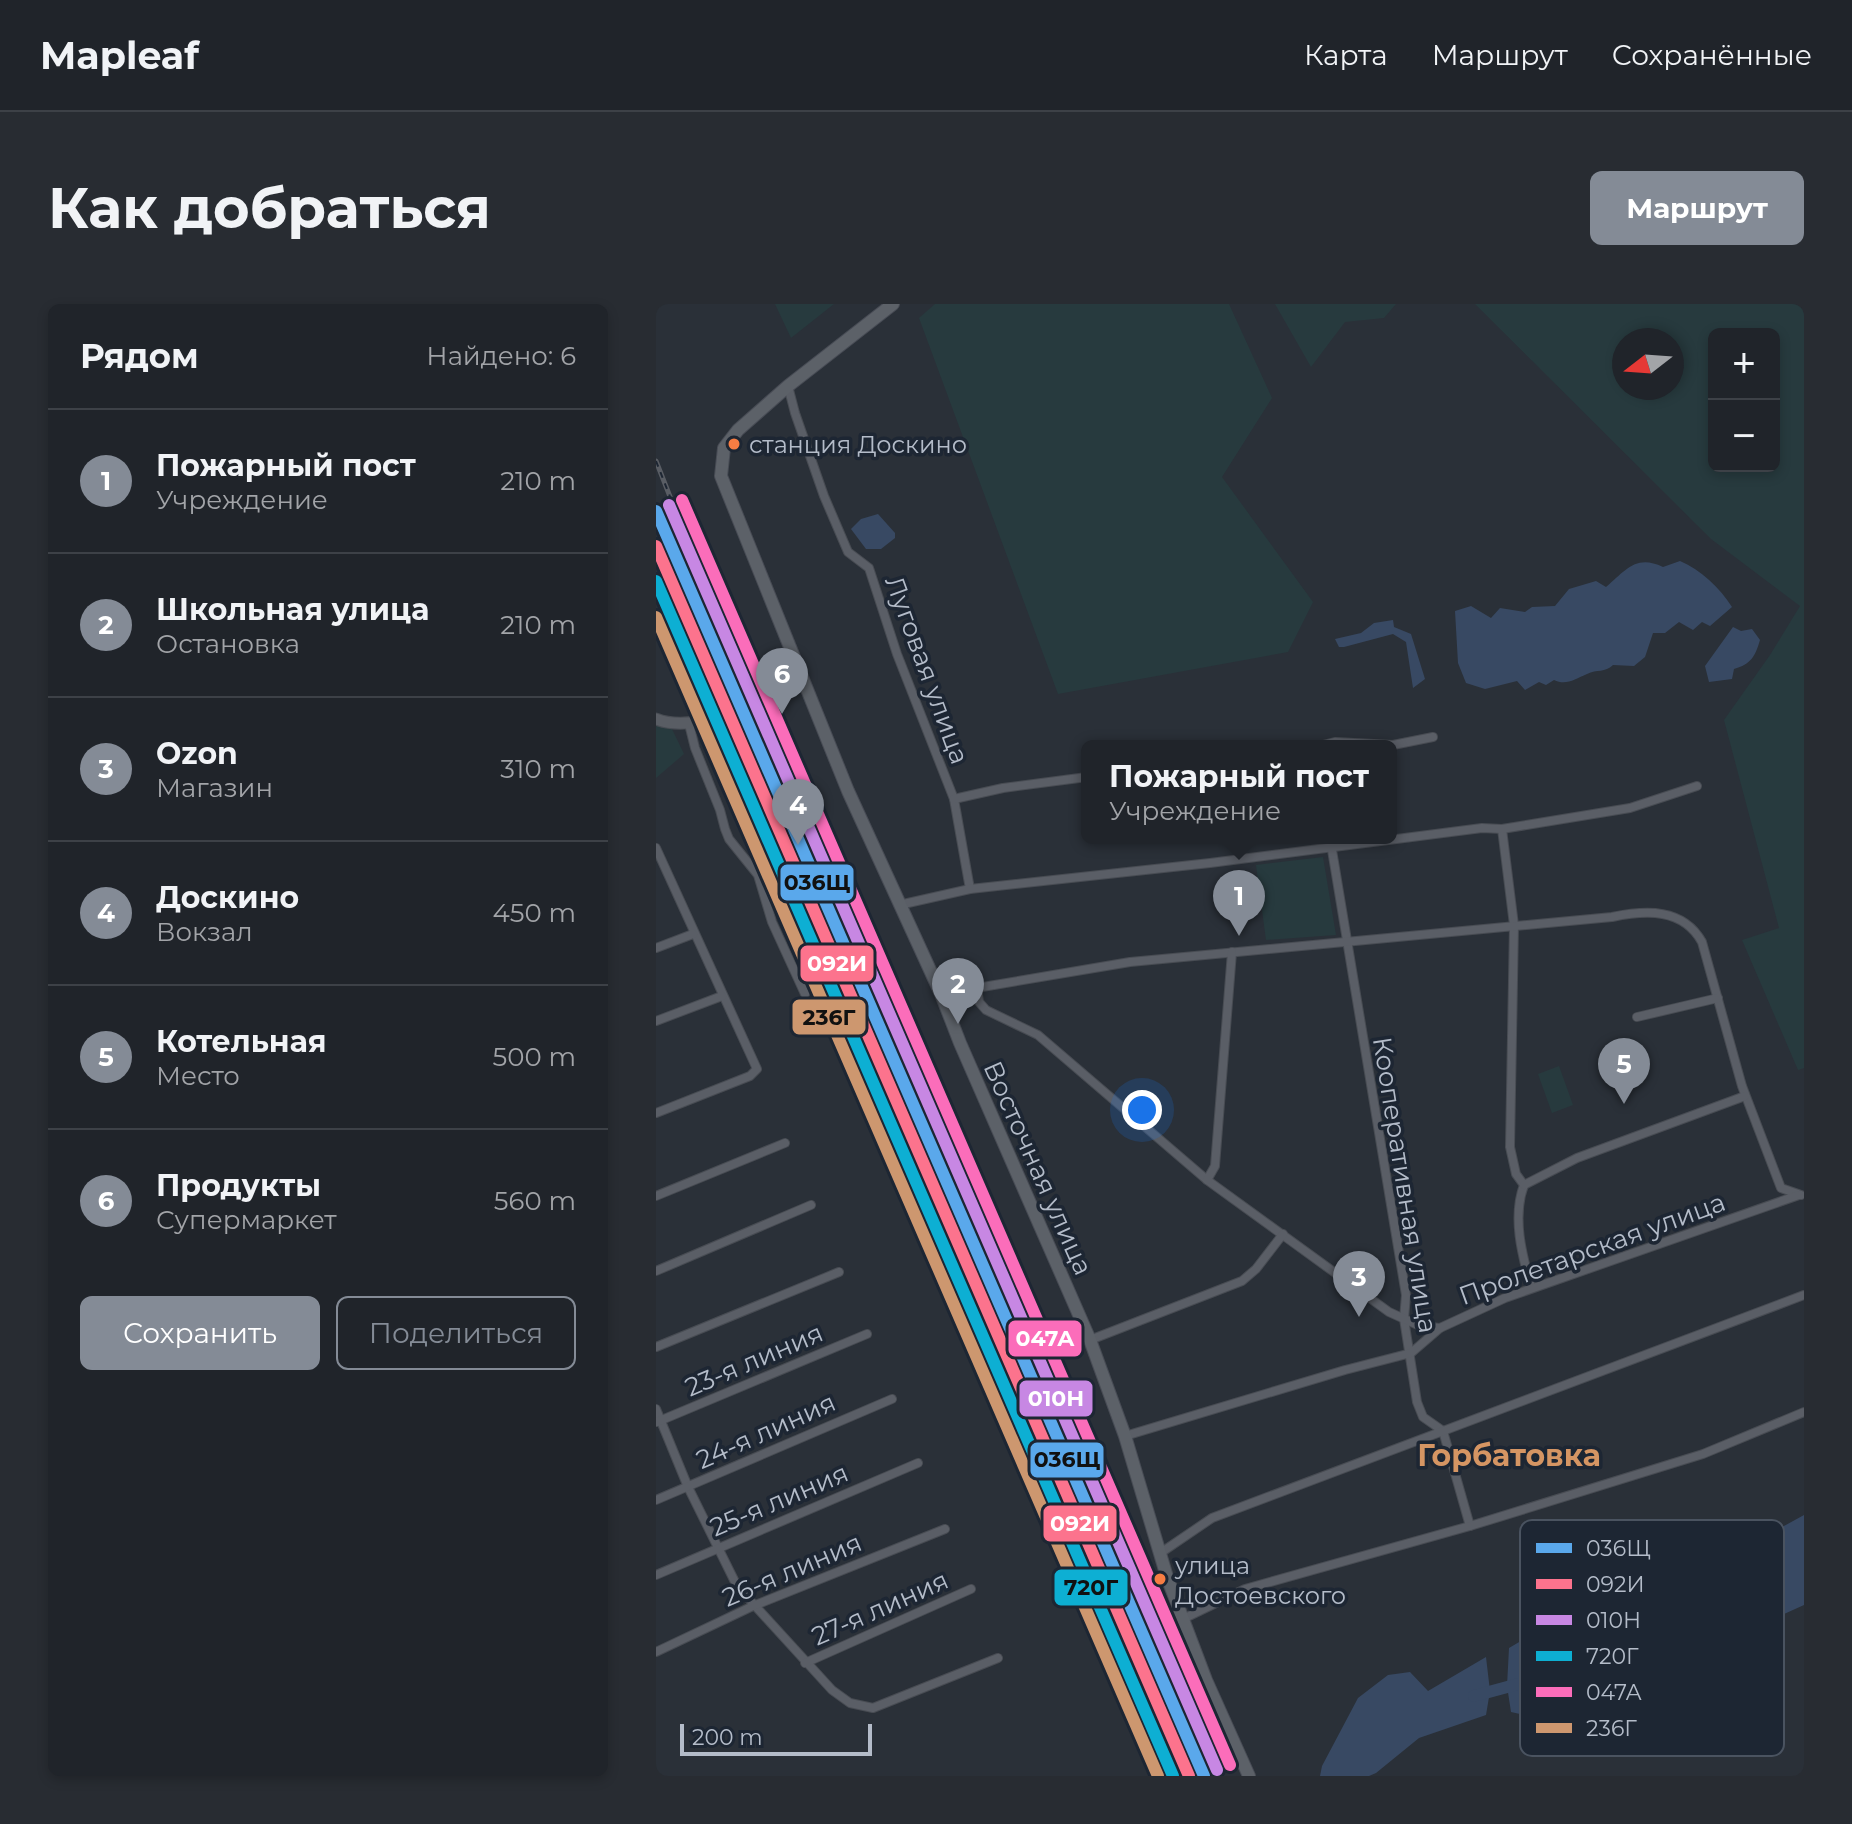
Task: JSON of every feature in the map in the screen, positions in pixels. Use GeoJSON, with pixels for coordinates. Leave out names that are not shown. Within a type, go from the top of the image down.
{"type":"FeatureCollection","features":[{"type":"Feature","properties":{"kind":"main road","name":"Восточная улица"},"geometry":{"type":"LineString","coordinates":[[893,304],[788,386],[729,440],[724,448],[721,476],[803,682],[898,905],[941,994],[1090,1340],[1125,1436],[1159,1554],[1206,1680],[1249,1776]]}},
{"type":"Feature","properties":{"kind":"street","name":"Луговая улица"},"geometry":{"type":"LineString","coordinates":[[788,386],[824,496],[848,552],[869,568],[897,654],[954,799],[970,889]]}},
{"type":"Feature","properties":{"kind":"street"},"geometry":{"type":"LineString","coordinates":[[656,719],[689,724],[727,713],[803,682]]}},
{"type":"Feature","properties":{"kind":"street"},"geometry":{"type":"LineString","coordinates":[[689,724],[729,839],[758,875],[772,922],[805,994]]}},
{"type":"Feature","properties":{"kind":"street"},"geometry":{"type":"LineString","coordinates":[[1397,744],[1433,737]]}},
{"type":"Feature","properties":{"kind":"street"},"geometry":{"type":"LineString","coordinates":[[954,799],[1003,788],[1081,778]]}},
{"type":"Feature","properties":{"kind":"street"},"geometry":{"type":"LineString","coordinates":[[1397,836],[1482,828],[1502,829],[1630,808],[1697,786]]}},
{"type":"Feature","properties":{"kind":"street"},"geometry":{"type":"LineString","coordinates":[[1502,829],[1514,925],[1510,1147],[1516,1174],[1524,1185],[1517,1219],[1531,1287]]}},
{"type":"Feature","properties":{"kind":"street"},"geometry":{"type":"LineString","coordinates":[[898,905],[970,889],[1323,844]]}},
{"type":"Feature","properties":{"kind":"street","name":"Кооперативная улица"},"geometry":{"type":"LineString","coordinates":[[1331,844],[1406,1295],[1404,1319],[1417,1402],[1423,1417],[1443,1431],[1470,1526]]}},
{"type":"Feature","properties":{"kind":"street"},"geometry":{"type":"LineString","coordinates":[[656,848],[660,867],[757,1069],[750,1076],[656,1113]]}},
{"type":"Feature","properties":{"kind":"street"},"geometry":{"type":"LineString","coordinates":[[941,994],[1130,962],[1637,912],[1666,915],[1695,928],[1702,942],[1745,1096],[1781,1188],[1774,1204]]}},
{"type":"Feature","properties":{"kind":"street"},"geometry":{"type":"LineString","coordinates":[[656,948],[693,934]]}},
{"type":"Feature","properties":{"kind":"street"},"geometry":{"type":"LineString","coordinates":[[1207,1180],[1215,1166],[1232,952]]}},
{"type":"Feature","properties":{"kind":"street"},"geometry":{"type":"LineString","coordinates":[[977,988],[979,1002],[986,1010],[1038,1035],[1207,1180],[1389,1312],[1420,1326],[1440,1328]]}},
{"type":"Feature","properties":{"kind":"street"},"geometry":{"type":"LineString","coordinates":[[656,1021],[722,996]]}},
{"type":"Feature","properties":{"kind":"street"},"geometry":{"type":"LineString","coordinates":[[1637,1017],[1718,998]]}},
{"type":"Feature","properties":{"kind":"street"},"geometry":{"type":"LineString","coordinates":[[1524,1185],[1577,1158],[1745,1096]]}},
{"type":"Feature","properties":{"kind":"street"},"geometry":{"type":"LineString","coordinates":[[656,1196],[785,1143]]}},
{"type":"Feature","properties":{"kind":"street"},"geometry":{"type":"LineString","coordinates":[[1781,1188],[1802,1194]]}},
{"type":"Feature","properties":{"kind":"street","name":"Пролетарская улица"},"geometry":{"type":"LineString","coordinates":[[1125,1436],[1411,1353],[1440,1328],[1531,1287],[1802,1194]]}},
{"type":"Feature","properties":{"kind":"street"},"geometry":{"type":"LineString","coordinates":[[656,1271],[811,1205]]}},
{"type":"Feature","properties":{"kind":"street"},"geometry":{"type":"LineString","coordinates":[[1090,1340],[1242,1281],[1256,1269],[1283,1234]]}},
{"type":"Feature","properties":{"kind":"street"},"geometry":{"type":"LineString","coordinates":[[656,1347],[839,1272]]}},
{"type":"Feature","properties":{"kind":"street"},"geometry":{"type":"LineString","coordinates":[[1159,1554],[1212,1518],[1804,1295]]}},
{"type":"Feature","properties":{"kind":"street","name":"23-я линия"},"geometry":{"type":"LineString","coordinates":[[658,1422],[867,1334]]}},
{"type":"Feature","properties":{"kind":"street","name":"24-я линия"},"geometry":{"type":"LineString","coordinates":[[656,1500],[892,1399]]}},
{"type":"Feature","properties":{"kind":"street"},"geometry":{"type":"LineString","coordinates":[[656,1409],[658,1422],[737,1586],[832,1690],[850,1703],[873,1708],[998,1658]]}},
{"type":"Feature","properties":{"kind":"street"},"geometry":{"type":"LineString","coordinates":[[1183,1619],[1245,1589],[1470,1526],[1703,1454],[1804,1412]]}},
{"type":"Feature","properties":{"kind":"street","name":"25-я линия"},"geometry":{"type":"LineString","coordinates":[[656,1575],[918,1463]]}},
{"type":"Feature","properties":{"kind":"street","name":"26-я линия"},"geometry":{"type":"LineString","coordinates":[[656,1652],[753,1606],[945,1529]]}},
{"type":"Feature","properties":{"kind":"street","name":"27-я линия"},"geometry":{"type":"LineString","coordinates":[[805,1663],[971,1589]]}},
{"type":"Feature","properties":{"kind":"green space"},"geometry":{"type":"Polygon","coordinates":[[[775,304],[834,304],[791,338],[775,304]]]}},
{"type":"Feature","properties":{"kind":"green space"},"geometry":{"type":"Polygon","coordinates":[[[935,304],[1229,304],[1272,398],[1222,477],[1313,602],[1288,652],[1058,694],[919,318],[935,304]]]}},
{"type":"Feature","properties":{"kind":"green space"},"geometry":{"type":"Polygon","coordinates":[[[1275,304],[1396,304],[1384,318],[1345,322],[1311,367],[1275,304]]]}},
{"type":"Feature","properties":{"kind":"green space"},"geometry":{"type":"Polygon","coordinates":[[[1475,304],[1804,304],[1804,1068],[1798,1070],[1742,940],[1779,928],[1724,720],[1800,606],[1711,539],[1475,304]]]}},
{"type":"Feature","properties":{"kind":"green space"},"geometry":{"type":"Polygon","coordinates":[[[656,724],[672,729],[684,754],[656,778],[656,724]]]}},
{"type":"Feature","properties":{"kind":"green space"},"geometry":{"type":"Polygon","coordinates":[[[1323,857],[1336,935],[1266,940],[1256,865],[1323,857]]]}},
{"type":"Feature","properties":{"kind":"green space"},"geometry":{"type":"Polygon","coordinates":[[[1559,1066],[1573,1105],[1552,1113],[1538,1074],[1559,1066]]]}},
{"type":"Feature","properties":{"kind":"water"},"geometry":{"type":"Polygon","coordinates":[[[878,514],[895,533],[895,538],[881,549],[866,549],[851,529],[861,519],[878,514]]]}},
{"type":"Feature","properties":{"kind":"water"},"geometry":{"type":"Polygon","coordinates":[[[1680,561],[1709,580],[1732,607],[1710,626],[1702,622],[1693,630],[1679,622],[1665,633],[1653,633],[1645,657],[1634,666],[1613,665],[1567,682],[1554,680],[1546,685],[1539,682],[1525,690],[1517,681],[1485,689],[1466,683],[1458,663],[1455,611],[1471,606],[1491,618],[1500,608],[1525,612],[1532,607],[1555,606],[1569,589],[1596,581],[1606,587],[1638,563],[1654,563],[1663,567],[1680,561]]]}},
{"type":"Feature","properties":{"kind":"water"},"geometry":{"type":"Polygon","coordinates":[[[1393,620],[1394,627],[1411,634],[1425,679],[1413,688],[1406,642],[1393,634],[1339,647],[1335,639],[1361,633],[1374,623],[1393,620]]]}},
{"type":"Feature","properties":{"kind":"water"},"geometry":{"type":"Polygon","coordinates":[[[1733,627],[1741,631],[1752,629],[1760,640],[1756,651],[1745,665],[1734,669],[1732,679],[1709,682],[1705,666],[1733,627]]]}},
{"type":"Feature","properties":{"kind":"water"},"geometry":{"type":"Polygon","coordinates":[[[1804,1515],[1804,1605],[1784,1614],[1784,1526],[1804,1515]]]}},
{"type":"Feature","properties":{"kind":"water"},"geometry":{"type":"Polygon","coordinates":[[[1520,1642],[1520,1714],[1511,1712],[1507,1686],[1509,1648],[1520,1642]]]}},
{"type":"Feature","properties":{"kind":"water"},"geometry":{"type":"Polygon","coordinates":[[[1486,1657],[1490,1691],[1486,1715],[1419,1738],[1369,1776],[1320,1776],[1322,1766],[1358,1698],[1388,1675],[1410,1672],[1428,1691],[1486,1657]]]}},
{"type":"Feature","properties":{"kind":"waterway"},"geometry":{"type":"LineString","coordinates":[[1474,1696],[1520,1684]]}},
{"type":"Feature","properties":{"kind":"railway"},"geometry":{"type":"LineString","coordinates":[[656,461],[691,550],[711,627],[728,675]]}},
{"type":"Feature","properties":{"kind":"railway"},"geometry":{"type":"LineString","coordinates":[[842,924],[1209,1776]]}},
{"type":"Feature","properties":{"kind":"railway"},"geometry":{"type":"LineString","coordinates":[[945,1215],[991,1320]]}},
{"type":"Feature","properties":{"kind":"transit line","name":"047А"},"geometry":{"type":"LineString","coordinates":[[682,500],[1230,1765]]}},
{"type":"Feature","properties":{"kind":"transit line","name":"010Н"},"geometry":{"type":"LineString","coordinates":[[669,505],[1217,1770]]}},
{"type":"Feature","properties":{"kind":"transit line","name":"036Щ"},"geometry":{"type":"LineString","coordinates":[[656,511],[1204,1776]]}},
{"type":"Feature","properties":{"kind":"transit line","name":"092И"},"geometry":{"type":"LineString","coordinates":[[656,546],[1189,1776]]}},
{"type":"Feature","properties":{"kind":"transit line","name":"720Г"},"geometry":{"type":"LineString","coordinates":[[656,581],[1173,1776]]}},
{"type":"Feature","properties":{"kind":"transit line","name":"236Г"},"geometry":{"type":"LineString","coordinates":[[656,617],[1158,1776]]}},
{"type":"Feature","properties":{"kind":"place","name":"станция Доскино"},"geometry":{"type":"Point","coordinates":[734,444]}},
{"type":"Feature","properties":{"kind":"place","name":"Продукты"},"geometry":{"type":"Point","coordinates":[782,714]}},
{"type":"Feature","properties":{"kind":"place","name":"Доскино"},"geometry":{"type":"Point","coordinates":[798,845]}},
{"type":"Feature","properties":{"kind":"place","name":"Пожарный пост"},"geometry":{"type":"Point","coordinates":[1239,936]}},
{"type":"Feature","properties":{"kind":"place","name":"Школьная улица"},"geometry":{"type":"Point","coordinates":[958,1024]}},
{"type":"Feature","properties":{"kind":"place","name":"Котельная"},"geometry":{"type":"Point","coordinates":[1624,1104]}},
{"type":"Feature","properties":{"kind":"place","name":"Ozon"},"geometry":{"type":"Point","coordinates":[1359,1317]}},
{"type":"Feature","properties":{"kind":"place","name":"улица Достоевского"},"geometry":{"type":"Point","coordinates":[1160,1579]}},
{"type":"Feature","properties":{"kind":"district","name":"Горбатовка"},"geometry":{"type":"Point","coordinates":[1509,1456]}}]}
